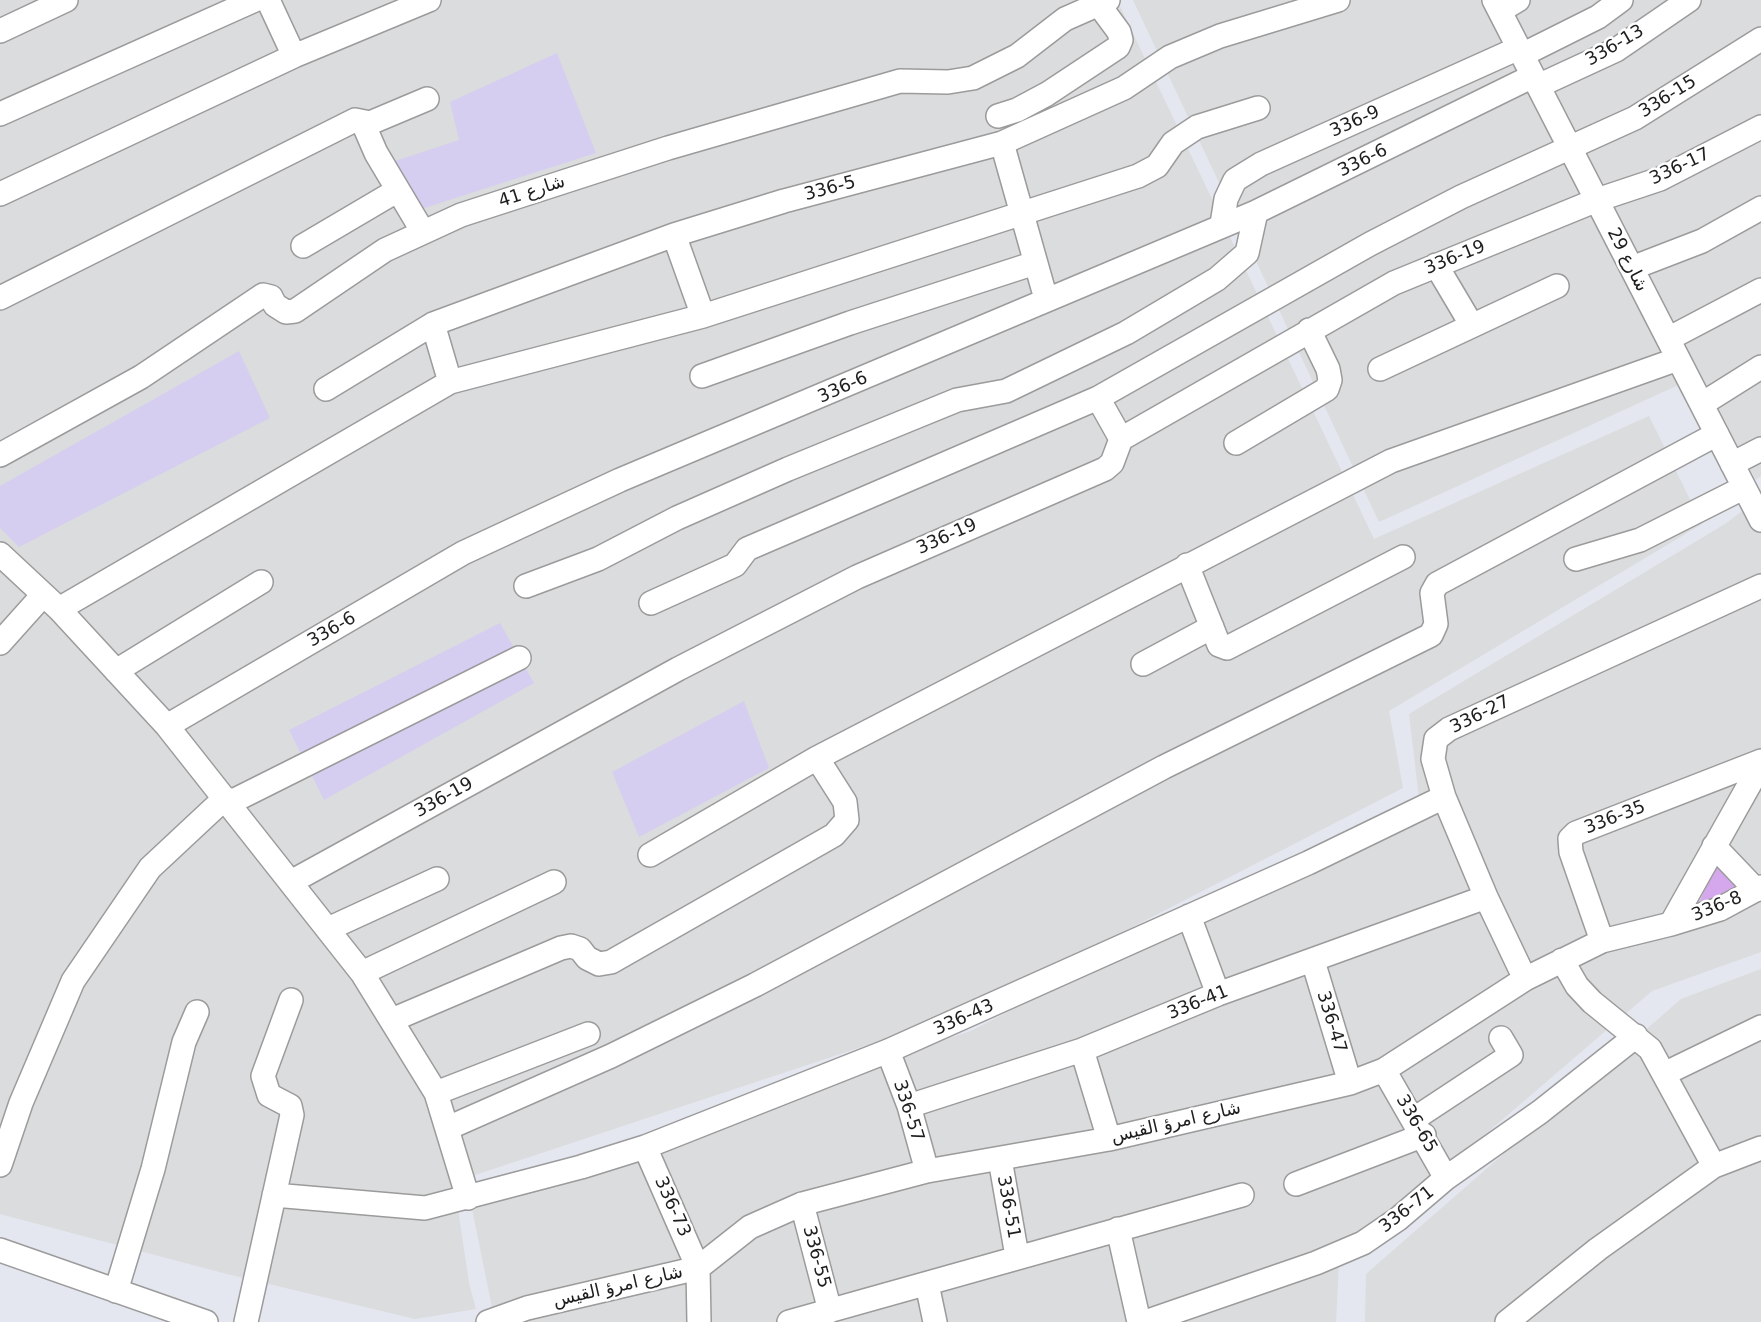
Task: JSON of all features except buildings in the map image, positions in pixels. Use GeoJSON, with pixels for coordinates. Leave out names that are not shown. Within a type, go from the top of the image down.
{"type":"FeatureCollection","features":[{"type":"Feature","properties":{"kind":"street"},"geometry":{"type":"LineString","coordinates":[[0,31],[32,7],[66,0]]}},
{"type":"Feature","properties":{"kind":"street"},"geometry":{"type":"LineString","coordinates":[[0,114],[255,0]]}},
{"type":"Feature","properties":{"kind":"street"},"geometry":{"type":"LineString","coordinates":[[268,0],[294,56]]}},
{"type":"Feature","properties":{"kind":"street"},"geometry":{"type":"LineString","coordinates":[[0,194],[294,56],[429,0]]}},
{"type":"Feature","properties":{"kind":"street","name":"336-5"},"geometry":{"type":"LineString","coordinates":[[326,389],[433,324],[674,235],[784,201],[1002,143],[1124,88],[1183,52],[1220,36],[1338,0]]}},
{"type":"Feature","properties":{"kind":"street","name":"336-9"},"geometry":{"type":"LineString","coordinates":[[1222,224],[1226,199],[1235,180],[1261,164],[1520,52],[1598,16],[1621,0]]}},
{"type":"Feature","properties":{"kind":"street","name":"336-13"},"geometry":{"type":"LineString","coordinates":[[1536,81],[1616,50],[1689,0]]}},
{"type":"Feature","properties":{"kind":"street"},"geometry":{"type":"LineString","coordinates":[[998,116],[1017,110],[1047,94],[1118,47],[1121,40],[1119,32],[1103,2]]}},
{"type":"Feature","properties":{"kind":"street","name":"شارع 41"},"geometry":{"type":"LineString","coordinates":[[0,455],[141,377],[262,295],[271,297],[275,305],[286,312],[295,311],[385,250],[461,215],[655,153],[900,81],[948,82],[973,78],[1017,56],[1065,19],[1103,2]]}},
{"type":"Feature","properties":{"kind":"street","name":"شارع 29"},"geometry":{"type":"LineString","coordinates":[[1504,4],[1520,52],[1761,520]]}},
{"type":"Feature","properties":{"kind":"street","name":"336-15"},"geometry":{"type":"LineString","coordinates":[[651,603],[735,565],[747,549],[1098,398],[1370,244],[1569,146],[1635,118],[1761,39]]}},
{"type":"Feature","properties":{"kind":"street","name":"336-6"},"geometry":{"type":"LineString","coordinates":[[167,726],[463,553],[620,480],[791,410],[1222,224],[1256,212],[1536,81]]}},
{"type":"Feature","properties":{"kind":"street"},"geometry":{"type":"LineString","coordinates":[[0,298],[355,120],[370,123],[427,99]]}},
{"type":"Feature","properties":{"kind":"street"},"geometry":{"type":"LineString","coordinates":[[0,643],[51,602],[450,382],[703,316],[1019,212],[1138,176],[1157,166],[1173,143],[1197,127],[1258,108]]}},
{"type":"Feature","properties":{"kind":"street"},"geometry":{"type":"LineString","coordinates":[[363,123],[423,232]]}},
{"type":"Feature","properties":{"kind":"street","name":"336-17"},"geometry":{"type":"LineString","coordinates":[[1597,200],[1660,179],[1761,127]]}},
{"type":"Feature","properties":{"kind":"street"},"geometry":{"type":"LineString","coordinates":[[1002,143],[1019,212],[1046,299]]}},
{"type":"Feature","properties":{"kind":"street"},"geometry":{"type":"LineString","coordinates":[[303,246],[398,190]]}},
{"type":"Feature","properties":{"kind":"street","name":"336-19"},"geometry":{"type":"LineString","coordinates":[[291,883],[678,669],[845,583],[1105,469],[1112,463],[1121,439],[1394,283],[1597,200]]}},
{"type":"Feature","properties":{"kind":"street"},"geometry":{"type":"LineString","coordinates":[[1632,268],[1702,241],[1761,208]]}},
{"type":"Feature","properties":{"kind":"street"},"geometry":{"type":"LineString","coordinates":[[526,586],[598,559],[677,518],[872,434],[957,400],[1006,391],[1126,333],[1217,279],[1247,253],[1256,212]]}},
{"type":"Feature","properties":{"kind":"street"},"geometry":{"type":"LineString","coordinates":[[674,235],[703,316]]}},
{"type":"Feature","properties":{"kind":"street"},"geometry":{"type":"LineString","coordinates":[[702,376],[850,323],[1035,263]]}},
{"type":"Feature","properties":{"kind":"street"},"geometry":{"type":"LineString","coordinates":[[1436,265],[1471,324]]}},
{"type":"Feature","properties":{"kind":"street"},"geometry":{"type":"LineString","coordinates":[[1380,369],[1471,324],[1557,286]]}},
{"type":"Feature","properties":{"kind":"street"},"geometry":{"type":"LineString","coordinates":[[650,855],[817,758],[1391,461],[1673,349],[1761,290]]}},
{"type":"Feature","properties":{"kind":"street"},"geometry":{"type":"LineString","coordinates":[[433,324],[450,382]]}},
{"type":"Feature","properties":{"kind":"street"},"geometry":{"type":"LineString","coordinates":[[1236,443],[1327,389],[1330,380],[1328,369],[1310,330]]}},
{"type":"Feature","properties":{"kind":"street"},"geometry":{"type":"LineString","coordinates":[[1702,404],[1761,367]]}},
{"type":"Feature","properties":{"kind":"street"},"geometry":{"type":"LineString","coordinates":[[1098,398],[1121,439]]}},
{"type":"Feature","properties":{"kind":"street"},"geometry":{"type":"LineString","coordinates":[[448,1128],[611,1056],[755,985],[1164,767],[1431,635],[1436,624],[1432,593],[1437,584],[1717,434]]}},
{"type":"Feature","properties":{"kind":"street"},"geometry":{"type":"LineString","coordinates":[[1732,464],[1761,449]]}},
{"type":"Feature","properties":{"kind":"street"},"geometry":{"type":"LineString","coordinates":[[1576,559],[1640,540],[1743,488]]}},
{"type":"Feature","properties":{"kind":"street"},"geometry":{"type":"LineString","coordinates":[[0,554],[51,602],[167,726],[362,973],[436,1093],[468,1198]]}},
{"type":"Feature","properties":{"kind":"street"},"geometry":{"type":"LineString","coordinates":[[1187,565],[1219,645],[1227,648],[1403,557]]}},
{"type":"Feature","properties":{"kind":"street"},"geometry":{"type":"LineString","coordinates":[[116,671],[261,582]]}},
{"type":"Feature","properties":{"kind":"street","name":"336-27"},"geometry":{"type":"LineString","coordinates":[[1525,979],[1486,897],[1444,797],[1433,759],[1436,739],[1449,729],[1761,586]]}},
{"type":"Feature","properties":{"kind":"street"},"geometry":{"type":"LineString","coordinates":[[1143,664],[1212,627]]}},
{"type":"Feature","properties":{"kind":"street"},"geometry":{"type":"LineString","coordinates":[[0,1165],[21,1103],[73,981],[150,868],[227,801],[519,657]]}},
{"type":"Feature","properties":{"kind":"street"},"geometry":{"type":"LineString","coordinates":[[392,1020],[561,948],[571,946],[580,949],[587,958],[599,964],[611,962],[834,835],[847,820],[845,802],[817,758]]}},
{"type":"Feature","properties":{"kind":"street"},"geometry":{"type":"LineString","coordinates":[[1671,924],[1761,762]]}},
{"type":"Feature","properties":{"kind":"street","name":"336-35"},"geometry":{"type":"LineString","coordinates":[[1602,941],[1571,852],[1570,839],[1576,833],[1761,762]]}},
{"type":"Feature","properties":{"kind":"street","name":"336-43"},"geometry":{"type":"LineString","coordinates":[[274,1195],[425,1208],[645,1147],[888,1051],[1189,916],[1444,797]]}},
{"type":"Feature","properties":{"kind":"street"},"geometry":{"type":"LineString","coordinates":[[1714,846],[1759,889]]}},
{"type":"Feature","properties":{"kind":"street"},"geometry":{"type":"LineString","coordinates":[[328,929],[437,879]]}},
{"type":"Feature","properties":{"kind":"street"},"geometry":{"type":"LineString","coordinates":[[362,973],[554,882]]}},
{"type":"Feature","properties":{"kind":"street","name":"336-8"},"geometry":{"type":"LineString","coordinates":[[1671,924],[1720,909],[1759,889]]}},
{"type":"Feature","properties":{"kind":"street","name":"336-41"},"geometry":{"type":"LineString","coordinates":[[909,1106],[1082,1050],[1218,994],[1486,897]]}},
{"type":"Feature","properties":{"kind":"street"},"geometry":{"type":"LineString","coordinates":[[1189,916],[1218,994]]}},
{"type":"Feature","properties":{"kind":"street","name":"شارع امرؤ القيس"},"geometry":{"type":"LineString","coordinates":[[488,1322],[527,1308],[698,1268],[750,1227],[802,1204],[927,1171],[1109,1139],[1350,1083],[1384,1070],[1525,979],[1562,960],[1602,941],[1671,924]]}},
{"type":"Feature","properties":{"kind":"street"},"geometry":{"type":"LineString","coordinates":[[1562,960],[1577,986],[1592,1002],[1650,1049],[1714,1166]]}},
{"type":"Feature","properties":{"kind":"street","name":"336-47"},"geometry":{"type":"LineString","coordinates":[[1313,961],[1350,1083]]}},
{"type":"Feature","properties":{"kind":"street"},"geometry":{"type":"LineString","coordinates":[[246,1322],[292,1115],[290,1106],[269,1095],[262,1076],[291,1000]]}},
{"type":"Feature","properties":{"kind":"street"},"geometry":{"type":"LineString","coordinates":[[116,1291],[153,1169],[184,1042],[197,1012]]}},
{"type":"Feature","properties":{"kind":"street"},"geometry":{"type":"LineString","coordinates":[[1664,1074],[1761,1027]]}},
{"type":"Feature","properties":{"kind":"street"},"geometry":{"type":"LineString","coordinates":[[436,1093],[588,1034]]}},
{"type":"Feature","properties":{"kind":"street","name":"336-71"},"geometry":{"type":"LineString","coordinates":[[1145,1322],[1316,1263],[1363,1243],[1398,1219],[1446,1178],[1540,1112],[1636,1036]]}},
{"type":"Feature","properties":{"kind":"street"},"geometry":{"type":"LineString","coordinates":[[1296,1184],[1419,1127],[1511,1055],[1501,1038]]}},
{"type":"Feature","properties":{"kind":"street"},"geometry":{"type":"LineString","coordinates":[[1082,1050],[1109,1139]]}},
{"type":"Feature","properties":{"kind":"street","name":"336-57"},"geometry":{"type":"LineString","coordinates":[[888,1051],[909,1106],[927,1171]]}},
{"type":"Feature","properties":{"kind":"street","name":"336-65"},"geometry":{"type":"LineString","coordinates":[[1384,1070],[1446,1178]]}},
{"type":"Feature","properties":{"kind":"street","name":"336-73"},"geometry":{"type":"LineString","coordinates":[[645,1147],[698,1268]]}},
{"type":"Feature","properties":{"kind":"street"},"geometry":{"type":"LineString","coordinates":[[1507,1322],[1598,1249],[1714,1166],[1761,1148]]}},
{"type":"Feature","properties":{"kind":"street","name":"336-51"},"geometry":{"type":"LineString","coordinates":[[1000,1159],[1017,1256]]}},
{"type":"Feature","properties":{"kind":"street"},"geometry":{"type":"LineString","coordinates":[[789,1322],[1242,1195]]}},
{"type":"Feature","properties":{"kind":"street","name":"336-55"},"geometry":{"type":"LineString","coordinates":[[802,1204],[830,1311]]}},
{"type":"Feature","properties":{"kind":"street"},"geometry":{"type":"LineString","coordinates":[[1118,1229],[1139,1322]]}},
{"type":"Feature","properties":{"kind":"street"},"geometry":{"type":"LineString","coordinates":[[0,1250],[206,1322]]}},
{"type":"Feature","properties":{"kind":"street"},"geometry":{"type":"LineString","coordinates":[[698,1268],[699,1322]]}},
{"type":"Feature","properties":{"kind":"street"},"geometry":{"type":"LineString","coordinates":[[927,1284],[934,1322]]}},
{"type":"Feature","properties":{"kind":"shaded area"},"geometry":{"type":"Polygon","coordinates":[[[0,0],[1117,0],[1374,539],[1649,416],[1702,524],[1389,711],[1403,788],[967,1012],[454,1182],[469,1283],[476,1309],[415,1319],[223,1273],[0,1214],[0,0]]]}},
{"type":"Feature","properties":{"kind":"shaded area"},"geometry":{"type":"Polygon","coordinates":[[[1133,0],[1761,0],[1761,476],[1756,480],[1698,376],[1379,522],[1133,0]]]}},
{"type":"Feature","properties":{"kind":"shaded area"},"geometry":{"type":"Polygon","coordinates":[[[557,53],[596,153],[415,211],[392,162],[459,140],[450,102],[557,53]]]}},
{"type":"Feature","properties":{"kind":"shaded area"},"geometry":{"type":"Polygon","coordinates":[[[239,351],[270,418],[19,547],[0,528],[0,486],[239,351]]]}},
{"type":"Feature","properties":{"kind":"shaded area"},"geometry":{"type":"Polygon","coordinates":[[[1761,497],[1761,952],[1652,991],[1339,1260],[1336,1322],[495,1322],[469,1194],[971,1031],[1419,798],[1409,714],[1725,524],[1761,497]]]}},
{"type":"Feature","properties":{"kind":"shaded area"},"geometry":{"type":"Polygon","coordinates":[[[500,623],[534,683],[324,800],[289,730],[500,623]]]}},
{"type":"Feature","properties":{"kind":"shaded area"},"geometry":{"type":"Polygon","coordinates":[[[744,701],[769,768],[639,837],[612,772],[744,701]]]}},
{"type":"Feature","properties":{"kind":"shaded area"},"geometry":{"type":"Polygon","coordinates":[[[1719,866],[1739,885],[1735,892],[1698,905],[1714,869],[1719,866]]]}},
{"type":"Feature","properties":{"kind":"shaded area"},"geometry":{"type":"Polygon","coordinates":[[[1761,969],[1761,1322],[1365,1322],[1366,1274],[1681,999],[1761,969]]]}}]}
